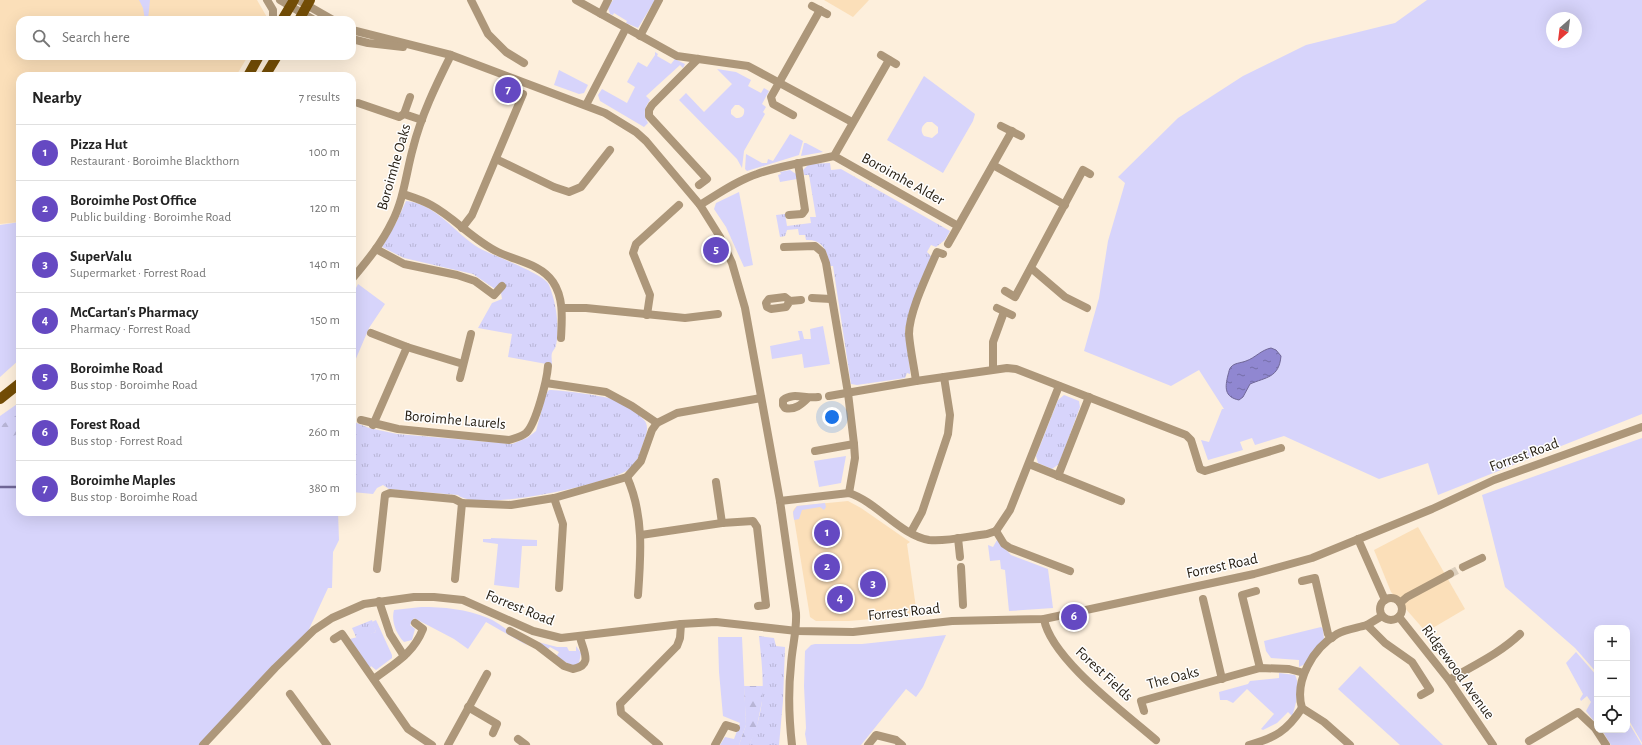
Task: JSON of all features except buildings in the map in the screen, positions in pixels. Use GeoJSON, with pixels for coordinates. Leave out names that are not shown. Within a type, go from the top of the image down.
{"type":"FeatureCollection","features":[{"type":"Feature","properties":{"kind":"main road"},"geometry":{"type":"LineString","coordinates":[[285,16],[294,2]]}},
{"type":"Feature","properties":{"kind":"main road"},"geometry":{"type":"LineString","coordinates":[[250,72],[257,60]]}},
{"type":"Feature","properties":{"kind":"main road"},"geometry":{"type":"LineString","coordinates":[[267,72],[275,60]]}},
{"type":"Feature","properties":{"kind":"main road"},"geometry":{"type":"LineString","coordinates":[[0,399],[16,386]]}},
{"type":"Feature","properties":{"kind":"street"},"geometry":{"type":"LineString","coordinates":[[268,0],[273,10],[273,16]]}},
{"type":"Feature","properties":{"kind":"street"},"geometry":{"type":"LineString","coordinates":[[280,0],[294,2],[305,10],[322,16]]}},
{"type":"Feature","properties":{"kind":"street"},"geometry":{"type":"LineString","coordinates":[[470,0],[488,34],[506,52],[524,64]]}},
{"type":"Feature","properties":{"kind":"street"},"geometry":{"type":"LineString","coordinates":[[576,0],[677,56],[748,66],[852,122]]}},
{"type":"Feature","properties":{"kind":"street"},"geometry":{"type":"LineString","coordinates":[[601,14],[608,0]]}},
{"type":"Feature","properties":{"kind":"street"},"geometry":{"type":"LineString","coordinates":[[640,36],[660,0]]}},
{"type":"Feature","properties":{"kind":"street"},"geometry":{"type":"LineString","coordinates":[[793,115],[771,101],[771,97],[819,10]]}},
{"type":"Feature","properties":{"kind":"street"},"geometry":{"type":"LineString","coordinates":[[586,105],[626,28]]}},
{"type":"Feature","properties":{"kind":"street"},"geometry":{"type":"LineString","coordinates":[[356,31],[451,55],[586,105],[622,123],[646,141],[700,205],[720,236],[732,263],[745,308],[780,501],[796,613],[797,631],[791,664],[789,699],[792,745]]}},
{"type":"Feature","properties":{"kind":"street"},"geometry":{"type":"LineString","coordinates":[[356,40],[378,44],[428,49]]}},
{"type":"Feature","properties":{"kind":"street","name":"Boroimhe Oaks"},"geometry":{"type":"LineString","coordinates":[[356,274],[376,248],[392,221],[402,194],[413,148],[422,120],[451,55]]}},
{"type":"Feature","properties":{"kind":"street"},"geometry":{"type":"LineString","coordinates":[[700,205],[737,183],[755,175],[798,163],[834,156],[852,122],[892,62],[881,55]]}},
{"type":"Feature","properties":{"kind":"street"},"geometry":{"type":"LineString","coordinates":[[698,59],[652,105],[649,110],[649,116],[707,179],[699,185]]}},
{"type":"Feature","properties":{"kind":"street"},"geometry":{"type":"LineString","coordinates":[[462,228],[472,215],[523,94]]}},
{"type":"Feature","properties":{"kind":"street"},"geometry":{"type":"LineString","coordinates":[[404,114],[410,96]]}},
{"type":"Feature","properties":{"kind":"street"},"geometry":{"type":"LineString","coordinates":[[358,103],[398,117],[404,114],[422,120]]}},
{"type":"Feature","properties":{"kind":"street"},"geometry":{"type":"LineString","coordinates":[[1001,126],[1020,136]]}},
{"type":"Feature","properties":{"kind":"street"},"geometry":{"type":"LineString","coordinates":[[948,244],[1012,131]]}},
{"type":"Feature","properties":{"kind":"street"},"geometry":{"type":"LineString","coordinates":[[496,160],[554,187],[569,192],[581,188],[610,150]]}},
{"type":"Feature","properties":{"kind":"street","name":"Boroimhe Alder"},"geometry":{"type":"LineString","coordinates":[[834,156],[958,226]]}},
{"type":"Feature","properties":{"kind":"street"},"geometry":{"type":"LineString","coordinates":[[789,216],[802,214],[805,210],[798,163]]}},
{"type":"Feature","properties":{"kind":"street"},"geometry":{"type":"LineString","coordinates":[[993,165],[1065,206]]}},
{"type":"Feature","properties":{"kind":"street"},"geometry":{"type":"LineString","coordinates":[[1005,291],[1015,297],[1083,170],[1090,174]]}},
{"type":"Feature","properties":{"kind":"street"},"geometry":{"type":"LineString","coordinates":[[402,194],[431,205],[478,240],[498,252],[532,266],[548,275],[554,284],[562,308],[561,338]]}},
{"type":"Feature","properties":{"kind":"street"},"geometry":{"type":"LineString","coordinates":[[648,315],[650,295],[633,253],[636,244],[679,205]]}},
{"type":"Feature","properties":{"kind":"street"},"geometry":{"type":"LineString","coordinates":[[784,247],[814,245],[822,252],[848,393],[854,444],[855,458],[849,492]]}},
{"type":"Feature","properties":{"kind":"street"},"geometry":{"type":"LineString","coordinates":[[376,248],[404,264],[457,275],[475,281],[494,295],[502,286]]}},
{"type":"Feature","properties":{"kind":"street"},"geometry":{"type":"LineString","coordinates":[[916,381],[910,327],[919,297],[937,252]]}},
{"type":"Feature","properties":{"kind":"street"},"geometry":{"type":"LineString","coordinates":[[1031,268],[1065,297],[1087,308]]}},
{"type":"Feature","properties":{"kind":"street"},"geometry":{"type":"LineString","coordinates":[[812,298],[831,299]]}},
{"type":"Feature","properties":{"kind":"street"},"geometry":{"type":"LineString","coordinates":[[790,301],[801,300]]}},
{"type":"Feature","properties":{"kind":"street"},"geometry":{"type":"LineString","coordinates":[[562,308],[586,308],[685,318],[718,314]]}},
{"type":"Feature","properties":{"kind":"street"},"geometry":{"type":"LineString","coordinates":[[993,369],[993,342],[1004,312]]}},
{"type":"Feature","properties":{"kind":"street"},"geometry":{"type":"LineString","coordinates":[[371,333],[407,347],[463,364]]}},
{"type":"Feature","properties":{"kind":"street"},"geometry":{"type":"LineString","coordinates":[[460,378],[471,334]]}},
{"type":"Feature","properties":{"kind":"street","name":"Boroimhe Laurels"},"geometry":{"type":"LineString","coordinates":[[374,425],[407,347]]}},
{"type":"Feature","properties":{"kind":"street","name":"Boroimhe Laurels"},"geometry":{"type":"LineString","coordinates":[[361,420],[374,425],[398,429],[509,440],[519,437],[527,432],[533,424],[546,383],[548,366]]}},
{"type":"Feature","properties":{"kind":"street"},"geometry":{"type":"LineString","coordinates":[[829,396],[993,369],[1016,369],[1189,438],[1200,469],[1204,471],[1281,448]]}},
{"type":"Feature","properties":{"kind":"street"},"geometry":{"type":"LineString","coordinates":[[910,532],[922,512],[948,434],[950,415],[944,377]]}},
{"type":"Feature","properties":{"kind":"street"},"geometry":{"type":"LineString","coordinates":[[546,383],[606,392],[632,406],[657,423]]}},
{"type":"Feature","properties":{"kind":"street"},"geometry":{"type":"LineString","coordinates":[[780,501],[849,492],[859,497],[910,532],[927,539],[958,538],[987,534],[996,531],[1010,510],[1059,386]]}},
{"type":"Feature","properties":{"kind":"street"},"geometry":{"type":"LineString","coordinates":[[808,398],[818,397]]}},
{"type":"Feature","properties":{"kind":"street"},"geometry":{"type":"LineString","coordinates":[[1058,476],[1089,397]]}},
{"type":"Feature","properties":{"kind":"street"},"geometry":{"type":"LineString","coordinates":[[377,569],[385,495],[390,493],[418,495],[454,499],[462,503],[511,505],[554,498],[627,477],[641,462],[652,430],[657,423],[677,413],[761,398]]}},
{"type":"Feature","properties":{"kind":"street","name":"Forrest Road"},"geometry":{"type":"LineString","coordinates":[[203,745],[275,668],[314,630],[344,611],[379,601],[427,597],[463,600],[544,635],[561,638],[580,637],[608,631],[716,622],[797,631],[853,632],[952,621],[1044,619],[1283,567],[1312,558],[1432,509],[1500,478],[1642,427]]}},
{"type":"Feature","properties":{"kind":"street"},"geometry":{"type":"LineString","coordinates":[[815,451],[854,444]]}},
{"type":"Feature","properties":{"kind":"street"},"geometry":{"type":"LineString","coordinates":[[1028,464],[1121,500]]}},
{"type":"Feature","properties":{"kind":"street"},"geometry":{"type":"LineString","coordinates":[[627,477],[634,494],[641,535],[638,595]]}},
{"type":"Feature","properties":{"kind":"street"},"geometry":{"type":"LineString","coordinates":[[716,482],[722,523]]}},
{"type":"Feature","properties":{"kind":"street"},"geometry":{"type":"LineString","coordinates":[[554,498],[563,524],[559,588]]}},
{"type":"Feature","properties":{"kind":"street"},"geometry":{"type":"LineString","coordinates":[[455,579],[462,503]]}},
{"type":"Feature","properties":{"kind":"street"},"geometry":{"type":"LineString","coordinates":[[641,535],[722,523],[753,521],[757,527],[766,605],[758,606]]}},
{"type":"Feature","properties":{"kind":"street"},"geometry":{"type":"LineString","coordinates":[[996,531],[1004,544],[1010,548],[1070,571]]}},
{"type":"Feature","properties":{"kind":"street"},"geometry":{"type":"LineString","coordinates":[[958,538],[960,557]]}},
{"type":"Feature","properties":{"kind":"street"},"geometry":{"type":"LineString","coordinates":[[1358,539],[1385,600]]}},
{"type":"Feature","properties":{"kind":"street"},"geometry":{"type":"LineString","coordinates":[[1463,567],[1482,558]]}},
{"type":"Feature","properties":{"kind":"street"},"geometry":{"type":"LineString","coordinates":[[1053,574],[1056,566]]}},
{"type":"Feature","properties":{"kind":"street"},"geometry":{"type":"LineString","coordinates":[[961,567],[964,605]]}},
{"type":"Feature","properties":{"kind":"street"},"geometry":{"type":"LineString","coordinates":[[1400,603],[1407,597],[1450,574]]}},
{"type":"Feature","properties":{"kind":"street"},"geometry":{"type":"LineString","coordinates":[[1302,581],[1315,578],[1328,634],[1332,638]]}},
{"type":"Feature","properties":{"kind":"street"},"geometry":{"type":"LineString","coordinates":[[1256,591],[1242,595],[1260,668]]}},
{"type":"Feature","properties":{"kind":"street"},"geometry":{"type":"LineString","coordinates":[[1393,598],[1400,603],[1402,612],[1399,617],[1390,620],[1382,616],[1379,608],[1385,600],[1393,598]]}},
{"type":"Feature","properties":{"kind":"street","name":"The Oaks"},"geometry":{"type":"LineString","coordinates":[[1203,599],[1222,679]]}},
{"type":"Feature","properties":{"kind":"street"},"geometry":{"type":"LineString","coordinates":[[379,601],[390,634],[404,656]]}},
{"type":"Feature","properties":{"kind":"street"},"geometry":{"type":"LineString","coordinates":[[1249,745],[1280,734],[1293,722],[1302,708],[1300,691],[1304,673],[1314,657],[1332,638],[1347,630],[1367,625],[1382,616]]}},
{"type":"Feature","properties":{"kind":"street","name":"Ridgewood Avenue"},"geometry":{"type":"LineString","coordinates":[[1399,617],[1449,680],[1493,745]]}},
{"type":"Feature","properties":{"kind":"street","name":"Forest Fields"},"geometry":{"type":"LineString","coordinates":[[1044,619],[1046,628],[1053,641],[1081,674],[1156,740]]}},
{"type":"Feature","properties":{"kind":"street"},"geometry":{"type":"LineString","coordinates":[[374,679],[418,643],[423,629],[415,623]]}},
{"type":"Feature","properties":{"kind":"street"},"geometry":{"type":"LineString","coordinates":[[660,745],[621,713],[620,704],[677,646],[680,638],[681,624]]}},
{"type":"Feature","properties":{"kind":"street"},"geometry":{"type":"LineString","coordinates":[[1367,625],[1385,643],[1412,662],[1430,690],[1421,695]]}},
{"type":"Feature","properties":{"kind":"street"},"geometry":{"type":"LineString","coordinates":[[510,631],[538,646],[564,666],[573,669],[582,666],[586,662],[586,656],[580,637]]}},
{"type":"Feature","properties":{"kind":"street"},"geometry":{"type":"LineString","coordinates":[[334,639],[342,634],[408,729],[416,736],[432,745]]}},
{"type":"Feature","properties":{"kind":"street"},"geometry":{"type":"LineString","coordinates":[[1449,680],[1506,648],[1520,634]]}},
{"type":"Feature","properties":{"kind":"street","name":"The Oaks"},"geometry":{"type":"LineString","coordinates":[[1144,711],[1141,701],[1260,668],[1288,669],[1304,673]]}},
{"type":"Feature","properties":{"kind":"street"},"geometry":{"type":"LineString","coordinates":[[448,745],[487,674]]}},
{"type":"Feature","properties":{"kind":"street"},"geometry":{"type":"LineString","coordinates":[[290,694],[327,745]]}},
{"type":"Feature","properties":{"kind":"street"},"geometry":{"type":"LineString","coordinates":[[468,707],[498,724],[493,733]]}},
{"type":"Feature","properties":{"kind":"street"},"geometry":{"type":"LineString","coordinates":[[1302,708],[1324,722],[1350,745]]}},
{"type":"Feature","properties":{"kind":"street"},"geometry":{"type":"LineString","coordinates":[[1529,741],[1578,712],[1595,728],[1606,745]]}},
{"type":"Feature","properties":{"kind":"street"},"geometry":{"type":"LineString","coordinates":[[715,745],[726,725],[736,728]]}},
{"type":"Feature","properties":{"kind":"street"},"geometry":{"type":"LineString","coordinates":[[868,745],[876,736],[896,740],[902,745]]}},
{"type":"Feature","properties":{"kind":"street"},"geometry":{"type":"LineString","coordinates":[[518,739],[526,745]]}},
{"type":"Feature","properties":{"kind":"shaded area"},"geometry":{"type":"Polygon","coordinates":[[[0,0],[257,0],[266,16],[16,16],[16,60],[246,60],[238,72],[16,72],[16,222],[0,224],[0,0]]]}},
{"type":"Feature","properties":{"kind":"shaded area"},"geometry":{"type":"Polygon","coordinates":[[[824,0],[869,0],[853,17],[824,0]]]}},
{"type":"Feature","properties":{"kind":"shaded area"},"geometry":{"type":"Polygon","coordinates":[[[848,501],[861,508],[910,542],[907,544],[917,615],[849,621],[816,621],[810,617],[793,512],[797,506],[848,501]]]}},
{"type":"Feature","properties":{"kind":"shaded area"},"geometry":{"type":"Polygon","coordinates":[[[1418,527],[1465,609],[1426,632],[1391,592],[1374,550],[1418,527]]]}},
{"type":"Feature","properties":{"kind":"green space"},"geometry":{"type":"Polygon","coordinates":[[[139,0],[150,0],[148,16],[144,16],[143,8],[139,0]]]}},
{"type":"Feature","properties":{"kind":"green space"},"geometry":{"type":"Polygon","coordinates":[[[613,0],[655,0],[638,28],[626,23],[627,21],[614,13],[613,15],[610,14],[608,8],[613,0]]]}},
{"type":"Feature","properties":{"kind":"green space"},"geometry":{"type":"Polygon","coordinates":[[[1427,0],[1642,0],[1642,414],[1438,495],[1428,463],[1379,479],[1284,436],[1255,445],[1252,438],[1240,442],[1243,450],[1208,460],[1201,440],[1209,442],[1222,409],[1224,409],[1199,370],[1171,386],[1084,351],[1099,298],[1108,241],[1125,183],[1118,177],[1178,118],[1243,76],[1306,45],[1395,23],[1427,0]]]}},
{"type":"Feature","properties":{"kind":"green space"},"geometry":{"type":"Polygon","coordinates":[[[655,52],[658,54],[657,56],[671,64],[675,59],[685,64],[683,68],[680,65],[646,96],[650,100],[645,111],[645,117],[648,123],[644,127],[600,101],[598,95],[602,89],[627,103],[635,87],[627,82],[638,62],[647,67],[655,55],[655,52]]]}},
{"type":"Feature","properties":{"kind":"green space"},"geometry":{"type":"Polygon","coordinates":[[[717,69],[736,72],[751,80],[748,86],[761,93],[764,88],[769,91],[762,104],[766,107],[763,112],[765,114],[744,151],[742,168],[737,159],[679,100],[686,93],[704,112],[732,84],[717,69]],[[735,105],[731,110],[731,114],[736,118],[741,117],[744,113],[744,109],[739,105],[735,105]]]}},
{"type":"Feature","properties":{"kind":"green space"},"geometry":{"type":"Polygon","coordinates":[[[559,70],[588,85],[584,93],[579,94],[554,85],[559,70]]]}},
{"type":"Feature","properties":{"kind":"green space"},"geometry":{"type":"Polygon","coordinates":[[[924,76],[975,114],[973,121],[943,173],[887,140],[924,76]],[[927,122],[922,127],[924,136],[932,138],[938,133],[938,127],[932,122],[927,122]]]}},
{"type":"Feature","properties":{"kind":"green space"},"geometry":{"type":"Polygon","coordinates":[[[790,134],[803,141],[799,155],[747,171],[745,169],[746,154],[762,163],[767,163],[768,159],[773,161],[790,134]]]}},
{"type":"Feature","properties":{"kind":"green space"},"geometry":{"type":"Polygon","coordinates":[[[804,143],[806,143],[823,152],[801,156],[804,143]]]}},
{"type":"Feature","properties":{"kind":"green space"},"geometry":{"type":"Polygon","coordinates":[[[830,163],[831,170],[841,169],[950,231],[945,240],[936,247],[931,245],[927,252],[931,256],[905,328],[910,374],[907,373],[905,378],[857,385],[851,384],[833,266],[830,266],[826,251],[820,244],[812,240],[806,240],[805,235],[799,235],[798,229],[787,230],[785,236],[780,237],[776,215],[785,214],[787,226],[811,223],[810,217],[816,217],[809,175],[804,175],[803,170],[809,164],[830,163]]]}},
{"type":"Feature","properties":{"kind":"green space"},"geometry":{"type":"Polygon","coordinates":[[[790,170],[796,174],[797,179],[780,182],[778,175],[781,174],[780,172],[790,170]]]}},
{"type":"Feature","properties":{"kind":"green space"},"geometry":{"type":"Polygon","coordinates":[[[739,192],[753,265],[744,267],[726,227],[714,209],[716,203],[739,192]]]}},
{"type":"Feature","properties":{"kind":"green space"},"geometry":{"type":"Polygon","coordinates":[[[406,201],[417,203],[436,213],[479,248],[529,271],[549,285],[554,299],[558,330],[556,346],[552,352],[552,365],[508,357],[512,334],[478,328],[492,303],[502,299],[501,293],[473,274],[404,258],[382,247],[396,223],[406,201]]]}},
{"type":"Feature","properties":{"kind":"green space"},"geometry":{"type":"Polygon","coordinates":[[[16,223],[16,363],[0,377],[0,225],[16,223]]]}},
{"type":"Feature","properties":{"kind":"green space"},"geometry":{"type":"Polygon","coordinates":[[[358,284],[385,304],[369,328],[356,359],[356,288],[358,284]]]}},
{"type":"Feature","properties":{"kind":"green space"},"geometry":{"type":"Polygon","coordinates":[[[823,326],[830,364],[804,368],[802,354],[772,359],[770,346],[800,340],[798,331],[802,331],[804,339],[811,339],[810,329],[823,326]]]}},
{"type":"Feature","properties":{"kind":"green space"},"geometry":{"type":"Polygon","coordinates":[[[549,390],[610,398],[632,410],[641,417],[646,423],[647,431],[638,457],[633,466],[619,474],[598,482],[516,499],[490,501],[470,500],[458,495],[389,489],[383,485],[377,488],[373,494],[356,492],[356,423],[369,428],[397,434],[512,444],[527,438],[536,431],[546,394],[549,390]]]}},
{"type":"Feature","properties":{"kind":"green space"},"geometry":{"type":"Polygon","coordinates":[[[1064,395],[1079,401],[1080,407],[1059,464],[1052,469],[1038,463],[1036,456],[1058,400],[1064,395]]]}},
{"type":"Feature","properties":{"kind":"green space"},"geometry":{"type":"Polygon","coordinates":[[[16,405],[16,516],[338,516],[339,540],[333,552],[332,588],[328,588],[304,640],[203,745],[0,745],[0,416],[16,405]]]}},
{"type":"Feature","properties":{"kind":"green space"},"geometry":{"type":"Polygon","coordinates":[[[16,416],[16,435],[0,439],[0,426],[16,416]]]}},
{"type":"Feature","properties":{"kind":"green space"},"geometry":{"type":"Polygon","coordinates":[[[1642,438],[1642,743],[1630,722],[1630,625],[1594,625],[1594,670],[1575,648],[1505,587],[1482,495],[1642,438]]]}},
{"type":"Feature","properties":{"kind":"green space"},"geometry":{"type":"Polygon","coordinates":[[[846,456],[841,483],[819,487],[814,461],[846,456]]]}},
{"type":"Feature","properties":{"kind":"green space"},"geometry":{"type":"Polygon","coordinates":[[[825,503],[826,507],[824,510],[820,507],[802,510],[799,519],[794,520],[793,512],[797,506],[825,503]]]}},
{"type":"Feature","properties":{"kind":"green space"},"geometry":{"type":"Polygon","coordinates":[[[483,539],[537,540],[537,546],[522,546],[519,588],[494,585],[498,544],[483,542],[483,539]]]}},
{"type":"Feature","properties":{"kind":"green space"},"geometry":{"type":"Polygon","coordinates":[[[997,540],[1011,555],[1048,569],[1053,608],[1009,611],[1005,570],[1001,569],[1000,560],[990,561],[988,545],[993,547],[997,540]]]}},
{"type":"Feature","properties":{"kind":"green space"},"geometry":{"type":"Polygon","coordinates":[[[421,607],[455,609],[480,615],[498,624],[528,646],[486,622],[468,649],[454,639],[414,618],[410,625],[415,629],[412,640],[404,642],[395,627],[393,619],[394,610],[421,607]]]}},
{"type":"Feature","properties":{"kind":"green space"},"geometry":{"type":"Polygon","coordinates":[[[372,620],[376,632],[357,639],[352,628],[372,620]]]}},
{"type":"Feature","properties":{"kind":"green space"},"geometry":{"type":"Polygon","coordinates":[[[376,620],[392,658],[376,670],[371,666],[370,668],[350,639],[376,632],[372,622],[376,620]]]}},
{"type":"Feature","properties":{"kind":"green space"},"geometry":{"type":"Polygon","coordinates":[[[1321,627],[1323,629],[1324,639],[1305,664],[1299,667],[1299,660],[1271,658],[1266,651],[1264,641],[1321,627]]]}},
{"type":"Feature","properties":{"kind":"green space"},"geometry":{"type":"Polygon","coordinates":[[[946,635],[923,687],[916,697],[906,689],[861,745],[807,745],[805,734],[805,651],[811,645],[862,644],[946,635]]]}},
{"type":"Feature","properties":{"kind":"green space"},"geometry":{"type":"Polygon","coordinates":[[[759,636],[774,638],[776,646],[785,647],[783,701],[779,745],[749,745],[755,731],[762,704],[763,678],[759,636]]]}},
{"type":"Feature","properties":{"kind":"green space"},"geometry":{"type":"Polygon","coordinates":[[[718,637],[742,637],[746,725],[739,745],[720,745],[725,737],[734,739],[740,723],[723,716],[719,672],[718,637]]]}},
{"type":"Feature","properties":{"kind":"green space"},"geometry":{"type":"Polygon","coordinates":[[[538,642],[557,647],[567,647],[569,651],[576,651],[576,646],[581,653],[579,663],[573,666],[556,657],[559,652],[550,647],[547,650],[538,642]]]}},
{"type":"Feature","properties":{"kind":"green space"},"geometry":{"type":"Polygon","coordinates":[[[1576,652],[1594,673],[1594,721],[1586,711],[1591,702],[1587,696],[1581,701],[1580,699],[1583,694],[1566,663],[1576,652]]]}},
{"type":"Feature","properties":{"kind":"green space"},"geometry":{"type":"Polygon","coordinates":[[[1360,666],[1443,745],[1400,745],[1338,689],[1360,666]]]}},
{"type":"Feature","properties":{"kind":"green space"},"geometry":{"type":"Polygon","coordinates":[[[1279,673],[1295,675],[1297,679],[1298,689],[1295,706],[1292,716],[1288,712],[1277,723],[1263,730],[1261,729],[1274,714],[1247,689],[1233,703],[1227,700],[1220,700],[1219,692],[1248,684],[1250,681],[1279,678],[1279,673]]]}},
{"type":"Feature","properties":{"kind":"green space"},"geometry":{"type":"Polygon","coordinates":[[[744,686],[764,686],[764,691],[756,731],[749,745],[739,745],[746,725],[744,686]]]}},
{"type":"Feature","properties":{"kind":"green space"},"geometry":{"type":"Polygon","coordinates":[[[1630,725],[1642,745],[1611,745],[1604,733],[1630,733],[1630,725]]]}},
{"type":"Feature","properties":{"kind":"water"},"geometry":{"type":"Polygon","coordinates":[[[1271,348],[1276,350],[1281,356],[1278,369],[1275,373],[1250,384],[1243,397],[1239,400],[1231,397],[1228,394],[1226,384],[1231,367],[1249,360],[1264,350],[1271,348]]]}},
{"type":"Feature","properties":{"kind":"waterway"},"geometry":{"type":"LineString","coordinates":[[0,487],[16,487]]}},
{"type":"Feature","properties":{"kind":"tunnel"},"geometry":{"type":"LineString","coordinates":[[1450,574],[1463,567]]}},
{"type":"Feature","properties":{"kind":"place","name":"Boroimhe Maples"},"geometry":{"type":"Point","coordinates":[508,90]}},
{"type":"Feature","properties":{"kind":"place","name":"Boroimhe Road"},"geometry":{"type":"Point","coordinates":[716,250]}},
{"type":"Feature","properties":{"kind":"place","name":"Pizza Hut"},"geometry":{"type":"Point","coordinates":[827,533]}},
{"type":"Feature","properties":{"kind":"place","name":"Boroimhe Post Office"},"geometry":{"type":"Point","coordinates":[827,567]}},
{"type":"Feature","properties":{"kind":"place","name":"SuperValu"},"geometry":{"type":"Point","coordinates":[873,584]}},
{"type":"Feature","properties":{"kind":"place","name":"McCartan's Pharmacy"},"geometry":{"type":"Point","coordinates":[840,599]}},
{"type":"Feature","properties":{"kind":"place","name":"Forest Road"},"geometry":{"type":"Point","coordinates":[1074,617]}}]}
